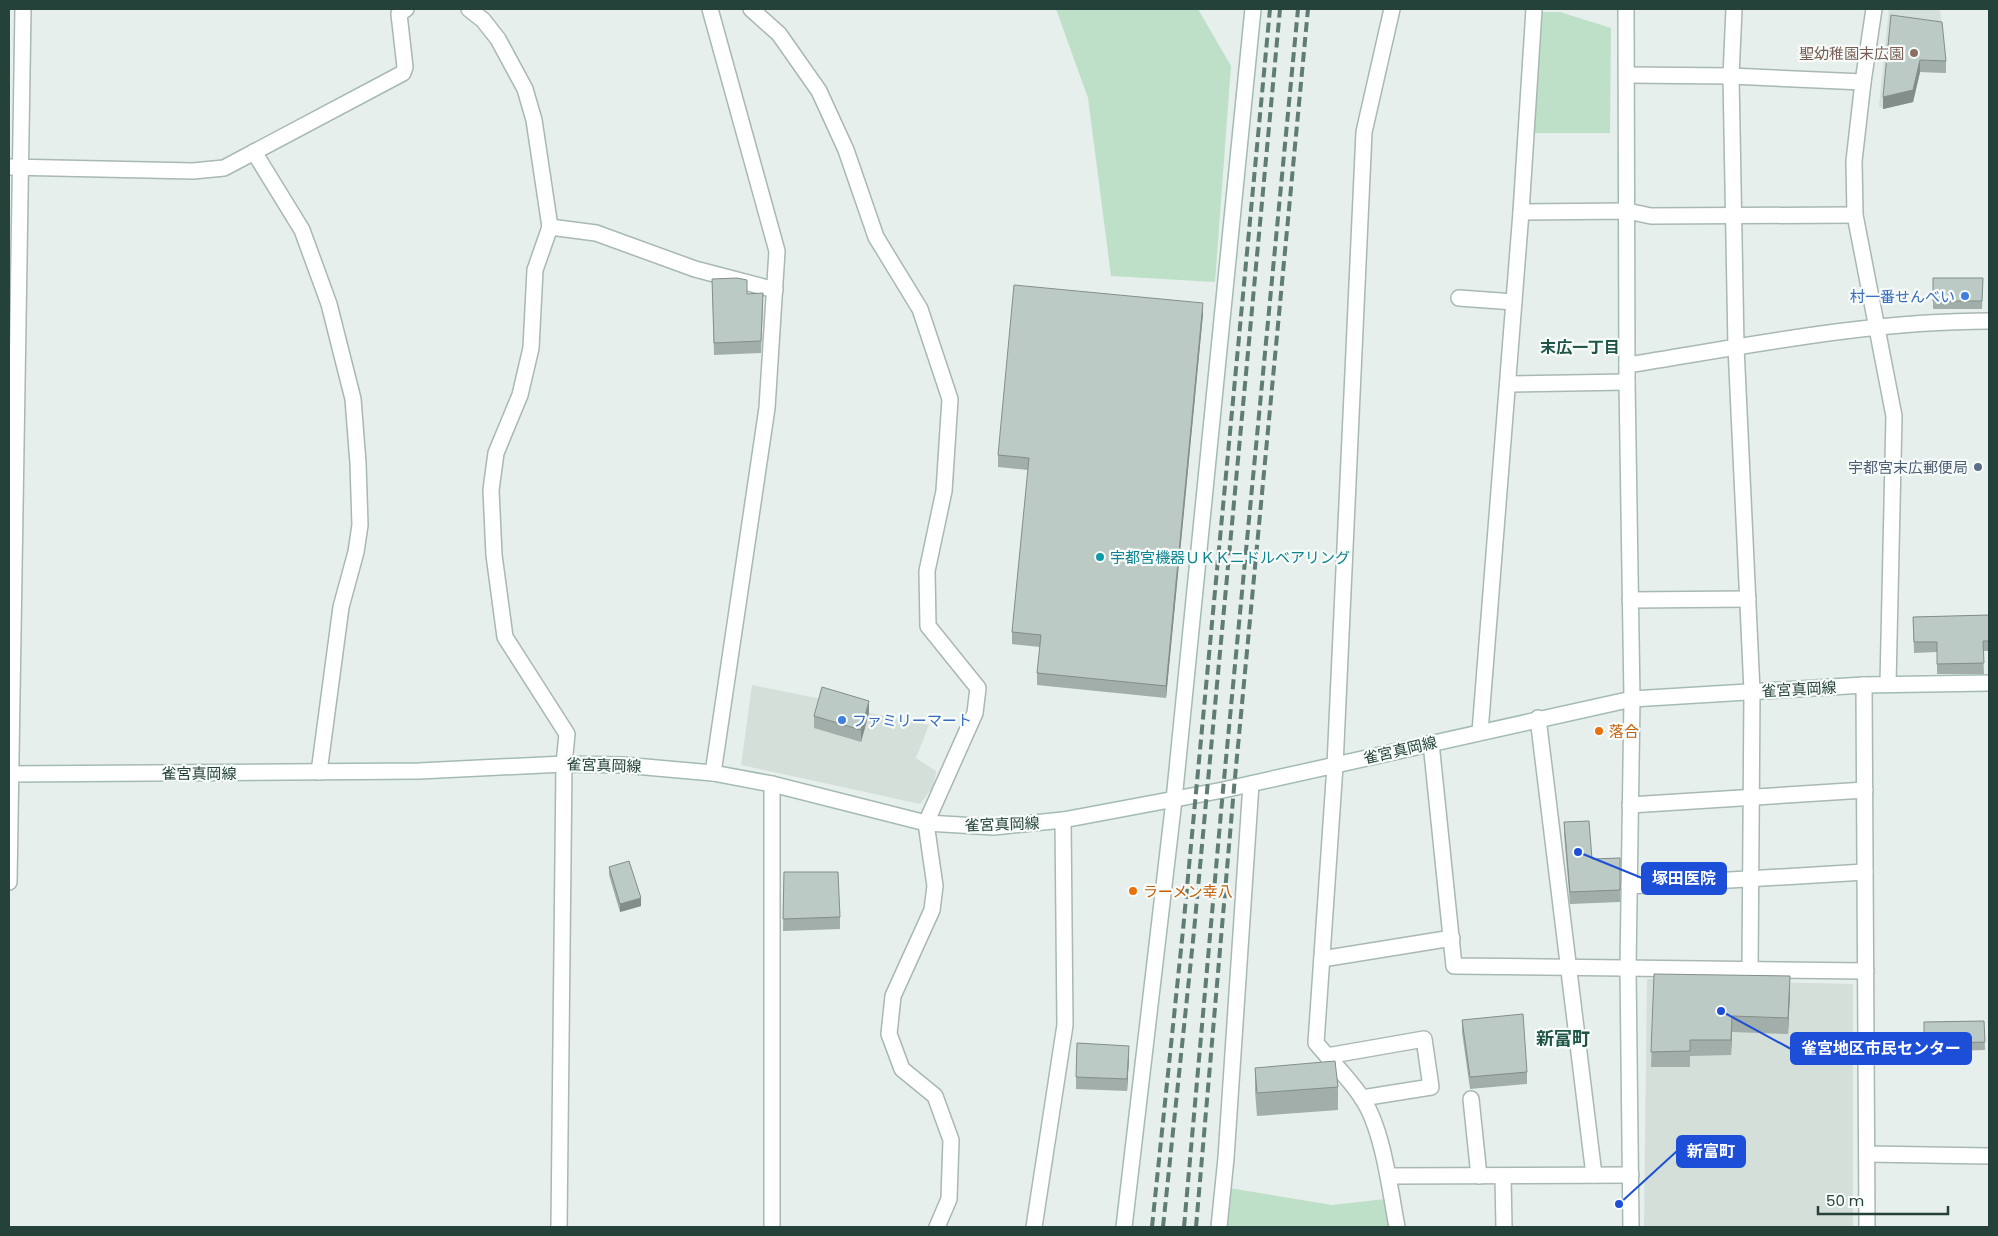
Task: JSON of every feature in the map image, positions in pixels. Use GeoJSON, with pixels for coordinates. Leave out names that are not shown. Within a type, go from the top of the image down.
{"type":"FeatureCollection","features":[{"type":"Feature","properties":{"kind":"street"},"geometry":{"type":"LineString","coordinates":[[9,882],[14,168],[23,9]]}},
{"type":"Feature","properties":{"kind":"street"},"geometry":{"type":"LineString","coordinates":[[14,168],[193,171],[224,168],[403,73],[404,67],[398,23],[399,14],[406,9]]}},
{"type":"Feature","properties":{"kind":"street"},"geometry":{"type":"LineString","coordinates":[[469,9],[483,20],[498,39],[525,89],[534,120],[550,227],[535,270],[531,348],[520,395],[496,453],[491,490],[494,555],[505,637],[567,734],[564,764],[559,1227]]}},
{"type":"Feature","properties":{"kind":"street"},"geometry":{"type":"LineString","coordinates":[[710,9],[777,251],[767,408],[713,773]]}},
{"type":"Feature","properties":{"kind":"street"},"geometry":{"type":"LineString","coordinates":[[751,9],[779,34],[819,91],[846,150],[876,237],[920,309],[950,399],[944,491],[927,571],[928,626],[978,688],[976,713],[926,823],[935,886],[932,910],[893,996],[889,1034],[902,1069],[935,1096],[951,1140],[949,1199],[937,1227]]}},
{"type":"Feature","properties":{"kind":"street"},"geometry":{"type":"LineString","coordinates":[[1124,1227],[1174,800],[1253,9]]}},
{"type":"Feature","properties":{"kind":"street"},"geometry":{"type":"LineString","coordinates":[[1392,9],[1364,132],[1335,766],[1316,1043],[1362,1098],[1372,1118],[1388,1176],[1397,1227]]}},
{"type":"Feature","properties":{"kind":"street"},"geometry":{"type":"LineString","coordinates":[[1480,732],[1521,212],[1534,9]]}},
{"type":"Feature","properties":{"kind":"street"},"geometry":{"type":"LineString","coordinates":[[1626,9],[1627,382],[1632,699],[1628,968],[1631,1227]]}},
{"type":"Feature","properties":{"kind":"street"},"geometry":{"type":"LineString","coordinates":[[1734,9],[1731,76],[1736,347],[1752,692],[1750,971]]}},
{"type":"Feature","properties":{"kind":"street"},"geometry":{"type":"LineString","coordinates":[[1874,9],[1854,162],[1855,215],[1894,416],[1888,684]]}},
{"type":"Feature","properties":{"kind":"street"},"geometry":{"type":"LineString","coordinates":[[1627,75],[1731,76],[1863,82]]}},
{"type":"Feature","properties":{"kind":"street"},"geometry":{"type":"LineString","coordinates":[[254,152],[302,230],[329,304],[353,398],[360,525],[356,552],[340,606],[319,772]]}},
{"type":"Feature","properties":{"kind":"street"},"geometry":{"type":"LineString","coordinates":[[1521,212],[1627,212],[1651,216],[1855,215]]}},
{"type":"Feature","properties":{"kind":"street"},"geometry":{"type":"LineString","coordinates":[[550,227],[596,234],[695,269],[775,290]]}},
{"type":"Feature","properties":{"kind":"street"},"geometry":{"type":"LineString","coordinates":[[1459,298],[1514,302]]}},
{"type":"Feature","properties":{"kind":"street"},"geometry":{"type":"LineString","coordinates":[[1627,365],[1878,327],[1930,321],[1989,321]]}},
{"type":"Feature","properties":{"kind":"street"},"geometry":{"type":"LineString","coordinates":[[1508,384],[1627,382]]}},
{"type":"Feature","properties":{"kind":"street"},"geometry":{"type":"LineString","coordinates":[[1630,600],[1748,599]]}},
{"type":"Feature","properties":{"kind":"street","name":"雀宮真岡線"},"geometry":{"type":"LineString","coordinates":[[9,774],[419,771],[564,764],[666,768],[713,773],[772,784],[926,823],[994,827],[1062,820],[1174,800],[1335,766],[1538,718],[1632,699],[1864,685],[1989,684]]}},
{"type":"Feature","properties":{"kind":"street"},"geometry":{"type":"LineString","coordinates":[[1864,685],[1867,1227]]}},
{"type":"Feature","properties":{"kind":"street"},"geometry":{"type":"LineString","coordinates":[[1538,718],[1594,1175]]}},
{"type":"Feature","properties":{"kind":"street"},"geometry":{"type":"LineString","coordinates":[[1431,743],[1454,966],[1866,971]]}},
{"type":"Feature","properties":{"kind":"street"},"geometry":{"type":"LineString","coordinates":[[772,784],[772,1227]]}},
{"type":"Feature","properties":{"kind":"street"},"geometry":{"type":"LineString","coordinates":[[1219,1227],[1227,1148],[1250,784]]}},
{"type":"Feature","properties":{"kind":"street"},"geometry":{"type":"LineString","coordinates":[[1630,805],[1865,790]]}},
{"type":"Feature","properties":{"kind":"street"},"geometry":{"type":"LineString","coordinates":[[1034,1227],[1065,1024],[1062,820]]}},
{"type":"Feature","properties":{"kind":"street"},"geometry":{"type":"LineString","coordinates":[[1629,886],[1865,872]]}},
{"type":"Feature","properties":{"kind":"street"},"geometry":{"type":"LineString","coordinates":[[1322,959],[1452,938]]}},
{"type":"Feature","properties":{"kind":"street"},"geometry":{"type":"LineString","coordinates":[[1327,1056],[1424,1039],[1431,1087],[1362,1098]]}},
{"type":"Feature","properties":{"kind":"street"},"geometry":{"type":"LineString","coordinates":[[1471,1099],[1479,1176]]}},
{"type":"Feature","properties":{"kind":"street"},"geometry":{"type":"LineString","coordinates":[[1867,1154],[1989,1156]]}},
{"type":"Feature","properties":{"kind":"street"},"geometry":{"type":"LineString","coordinates":[[1388,1176],[1631,1175]]}},
{"type":"Feature","properties":{"kind":"street"},"geometry":{"type":"LineString","coordinates":[[1504,1176],[1504,1227]]}},
{"type":"Feature","properties":{"kind":"shaded area","name":"聖幼稚園末広園"},"geometry":{"type":"Polygon","coordinates":[[[1889,9],[1940,9],[1946,73],[1920,72],[1913,102],[1883,109],[1879,106],[1889,9]]]}},
{"type":"Feature","properties":{"kind":"shaded area"},"geometry":{"type":"Polygon","coordinates":[[[752,685],[822,699],[869,713],[929,725],[916,758],[936,771],[934,786],[920,804],[741,765],[752,685]]]}},
{"type":"Feature","properties":{"kind":"shaded area"},"geometry":{"type":"Polygon","coordinates":[[[1647,979],[1853,984],[1853,1227],[1644,1227],[1647,979]]]}},
{"type":"Feature","properties":{"kind":"green space"},"geometry":{"type":"Polygon","coordinates":[[[1056,9],[1198,9],[1231,66],[1215,282],[1111,276],[1088,98],[1056,9]]]}},
{"type":"Feature","properties":{"kind":"green space"},"geometry":{"type":"Polygon","coordinates":[[[1537,12],[1560,12],[1611,28],[1610,133],[1531,133],[1537,12]]]}},
{"type":"Feature","properties":{"kind":"green space"},"geometry":{"type":"Polygon","coordinates":[[[1229,1188],[1332,1205],[1385,1199],[1390,1227],[1226,1227],[1229,1188]]]}},
{"type":"Feature","properties":{"kind":"building","name":"聖幼稚園末広園"},"geometry":{"type":"Polygon","coordinates":[[[1891,15],[1942,22],[1946,61],[1920,60],[1913,90],[1883,97],[1891,15]]]}},
{"type":"Feature","properties":{"kind":"building"},"geometry":{"type":"Polygon","coordinates":[[[737,278],[747,280],[747,294],[763,293],[761,341],[714,343],[712,279],[737,278]]]}},
{"type":"Feature","properties":{"kind":"building"},"geometry":{"type":"Polygon","coordinates":[[[1933,278],[1983,278],[1982,301],[1933,301],[1933,278]]]}},
{"type":"Feature","properties":{"kind":"building","name":"宇都宮機器ＵＫＫニドルベアリング"},"geometry":{"type":"Polygon","coordinates":[[[1014,285],[1203,303],[1166,686],[1037,673],[1041,635],[1012,632],[1029,458],[998,455],[1014,285]]]}},
{"type":"Feature","properties":{"kind":"building"},"geometry":{"type":"Polygon","coordinates":[[[1989,615],[1989,641],[1983,641],[1984,663],[1937,664],[1937,642],[1914,642],[1913,617],[1989,615]]]}},
{"type":"Feature","properties":{"kind":"building"},"geometry":{"type":"Polygon","coordinates":[[[822,687],[869,701],[861,730],[814,716],[822,687]]]}},
{"type":"Feature","properties":{"kind":"building"},"geometry":{"type":"Polygon","coordinates":[[[1589,821],[1592,859],[1620,858],[1620,890],[1570,892],[1564,822],[1589,821]]]}},
{"type":"Feature","properties":{"kind":"building"},"geometry":{"type":"Polygon","coordinates":[[[629,861],[641,898],[620,904],[609,867],[629,861]]]}},
{"type":"Feature","properties":{"kind":"building"},"geometry":{"type":"Polygon","coordinates":[[[784,872],[838,872],[840,917],[783,919],[784,872]]]}},
{"type":"Feature","properties":{"kind":"building"},"geometry":{"type":"Polygon","coordinates":[[[1654,974],[1790,976],[1788,1018],[1732,1016],[1731,1040],[1690,1040],[1690,1051],[1651,1052],[1654,974]]]}},
{"type":"Feature","properties":{"kind":"building"},"geometry":{"type":"Polygon","coordinates":[[[1523,1014],[1527,1072],[1470,1077],[1462,1020],[1523,1014]]]}},
{"type":"Feature","properties":{"kind":"building"},"geometry":{"type":"Polygon","coordinates":[[[1984,1021],[1985,1042],[1924,1044],[1924,1022],[1984,1021]]]}},
{"type":"Feature","properties":{"kind":"building"},"geometry":{"type":"Polygon","coordinates":[[[1077,1043],[1129,1046],[1127,1079],[1076,1077],[1077,1043]]]}},
{"type":"Feature","properties":{"kind":"building"},"geometry":{"type":"Polygon","coordinates":[[[1335,1061],[1338,1087],[1257,1093],[1255,1068],[1335,1061]]]}},
{"type":"Feature","properties":{"kind":"railway"},"geometry":{"type":"LineString","coordinates":[[1152,1227],[1183,930],[1270,9]]}},
{"type":"Feature","properties":{"kind":"railway"},"geometry":{"type":"LineString","coordinates":[[1163,1227],[1194,931],[1280,9]]}},
{"type":"Feature","properties":{"kind":"railway"},"geometry":{"type":"LineString","coordinates":[[1184,1227],[1223,790],[1298,9]]}},
{"type":"Feature","properties":{"kind":"railway"},"geometry":{"type":"LineString","coordinates":[[1196,1227],[1234,788],[1308,9]]}},
{"type":"Feature","properties":{"kind":"place","name":"聖幼稚園末広園"},"geometry":{"type":"Point","coordinates":[1914,53]}},
{"type":"Feature","properties":{"kind":"place","name":"村一番せんべい"},"geometry":{"type":"Point","coordinates":[1965,296]}},
{"type":"Feature","properties":{"kind":"place","name":"宇都宮末広郵便局"},"geometry":{"type":"Point","coordinates":[1978,467]}},
{"type":"Feature","properties":{"kind":"place","name":"宇都宮機器ＵＫＫニドルベアリング"},"geometry":{"type":"Point","coordinates":[1100,557]}},
{"type":"Feature","properties":{"kind":"place","name":"ファミリーマート"},"geometry":{"type":"Point","coordinates":[842,720]}},
{"type":"Feature","properties":{"kind":"place","name":"落合"},"geometry":{"type":"Point","coordinates":[1599,731]}},
{"type":"Feature","properties":{"kind":"place","name":"塚田医院"},"geometry":{"type":"Point","coordinates":[1578,852]}},
{"type":"Feature","properties":{"kind":"place","name":"ラーメン幸八"},"geometry":{"type":"Point","coordinates":[1133,891]}},
{"type":"Feature","properties":{"kind":"place","name":"雀宮地区市民センター"},"geometry":{"type":"Point","coordinates":[1721,1011]}},
{"type":"Feature","properties":{"kind":"place","name":"新富町"},"geometry":{"type":"Point","coordinates":[1619,1204]}},
{"type":"Feature","properties":{"kind":"district","name":"末広一丁目"},"geometry":{"type":"Point","coordinates":[1580,347]}},
{"type":"Feature","properties":{"kind":"district","name":"新富町"},"geometry":{"type":"Point","coordinates":[1563,1038]}}]}
